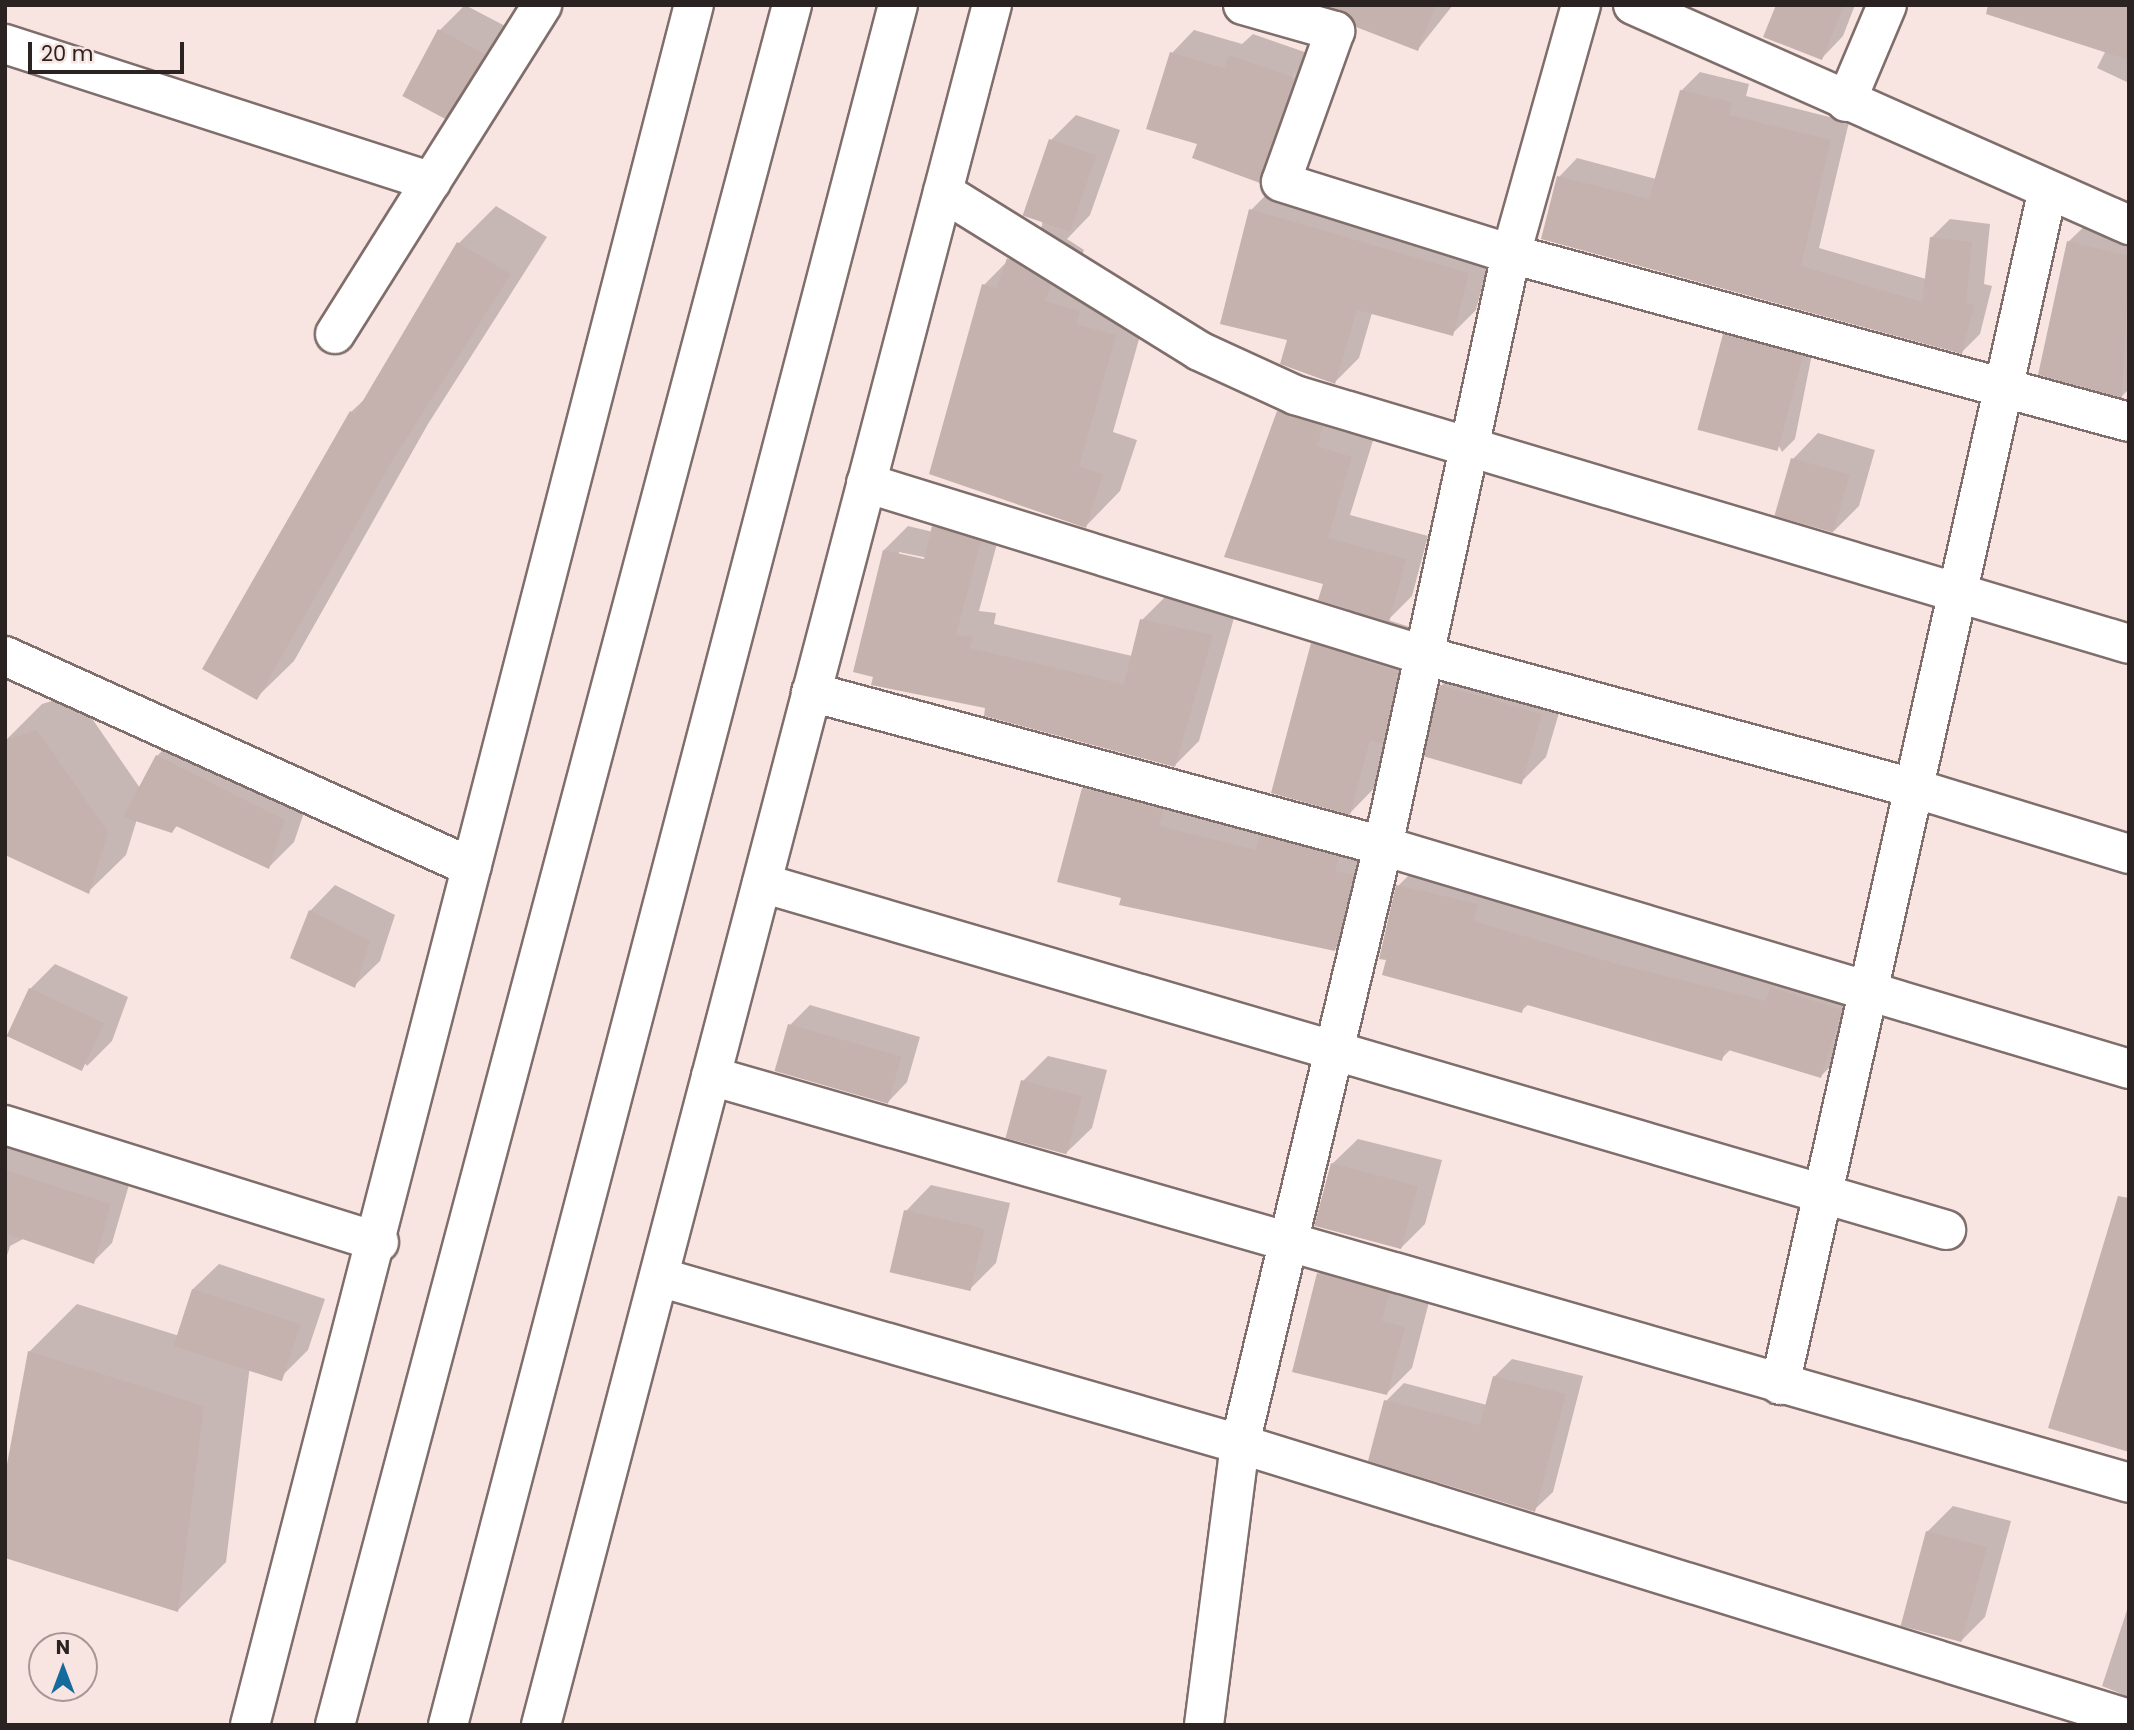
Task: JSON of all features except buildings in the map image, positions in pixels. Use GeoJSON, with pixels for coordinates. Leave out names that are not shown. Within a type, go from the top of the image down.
{"type":"FeatureCollection","features":[{"type":"Feature","properties":{"kind":"main road"},"geometry":{"type":"LineString","coordinates":[[334,334],[542,5]]}},
{"type":"Feature","properties":{"kind":"main road"},"geometry":{"type":"LineString","coordinates":[[250,1725],[379,1242],[471,867],[694,5]]}},
{"type":"Feature","properties":{"kind":"main road"},"geometry":{"type":"LineString","coordinates":[[335,1725],[792,5]]}},
{"type":"Feature","properties":{"kind":"main road"},"geometry":{"type":"LineString","coordinates":[[448,1725],[898,5]]}},
{"type":"Feature","properties":{"kind":"main road"},"geometry":{"type":"LineString","coordinates":[[541,1725],[992,5]]}},
{"type":"Feature","properties":{"kind":"main road"},"geometry":{"type":"LineString","coordinates":[[1243,5],[1335,31],[1281,182],[1511,254],[2007,392],[2129,422]]}},
{"type":"Feature","properties":{"kind":"main road"},"geometry":{"type":"LineString","coordinates":[[1204,1725],[1240,1444],[1383,846],[1511,254],[1581,5]]}},
{"type":"Feature","properties":{"kind":"main road"},"geometry":{"type":"LineString","coordinates":[[1633,5],[2047,193],[2129,225]]}},
{"type":"Feature","properties":{"kind":"main road"},"geometry":{"type":"LineString","coordinates":[[1846,102],[1887,5]]}},
{"type":"Feature","properties":{"kind":"main road"},"geometry":{"type":"LineString","coordinates":[[5,44],[431,182]]}},
{"type":"Feature","properties":{"kind":"main road"},"geometry":{"type":"LineString","coordinates":[[943,192],[1242,373],[1470,447],[2129,644]]}},
{"type":"Feature","properties":{"kind":"main road"},"geometry":{"type":"LineString","coordinates":[[1780,1385],[1913,788],[1962,594],[2007,392],[2047,193]]}},
{"type":"Feature","properties":{"kind":"main road"},"geometry":{"type":"LineString","coordinates":[[866,483],[1426,656],[1913,788],[2129,854]]}},
{"type":"Feature","properties":{"kind":"main road"},"geometry":{"type":"LineString","coordinates":[[7,661],[471,867]]}},
{"type":"Feature","properties":{"kind":"main road"},"geometry":{"type":"LineString","coordinates":[[811,692],[1383,846],[1869,987],[2129,1069]]}},
{"type":"Feature","properties":{"kind":"main road"},"geometry":{"type":"LineString","coordinates":[[762,883],[1334,1053],[1946,1230]]}},
{"type":"Feature","properties":{"kind":"main road"},"geometry":{"type":"LineString","coordinates":[[710,1076],[1288,1245],[2129,1483]]}},
{"type":"Feature","properties":{"kind":"main road"},"geometry":{"type":"LineString","coordinates":[[5,1125],[379,1242]]}},
{"type":"Feature","properties":{"kind":"main road"},"geometry":{"type":"LineString","coordinates":[[659,1277],[1240,1444],[2129,1718]]}}]}
